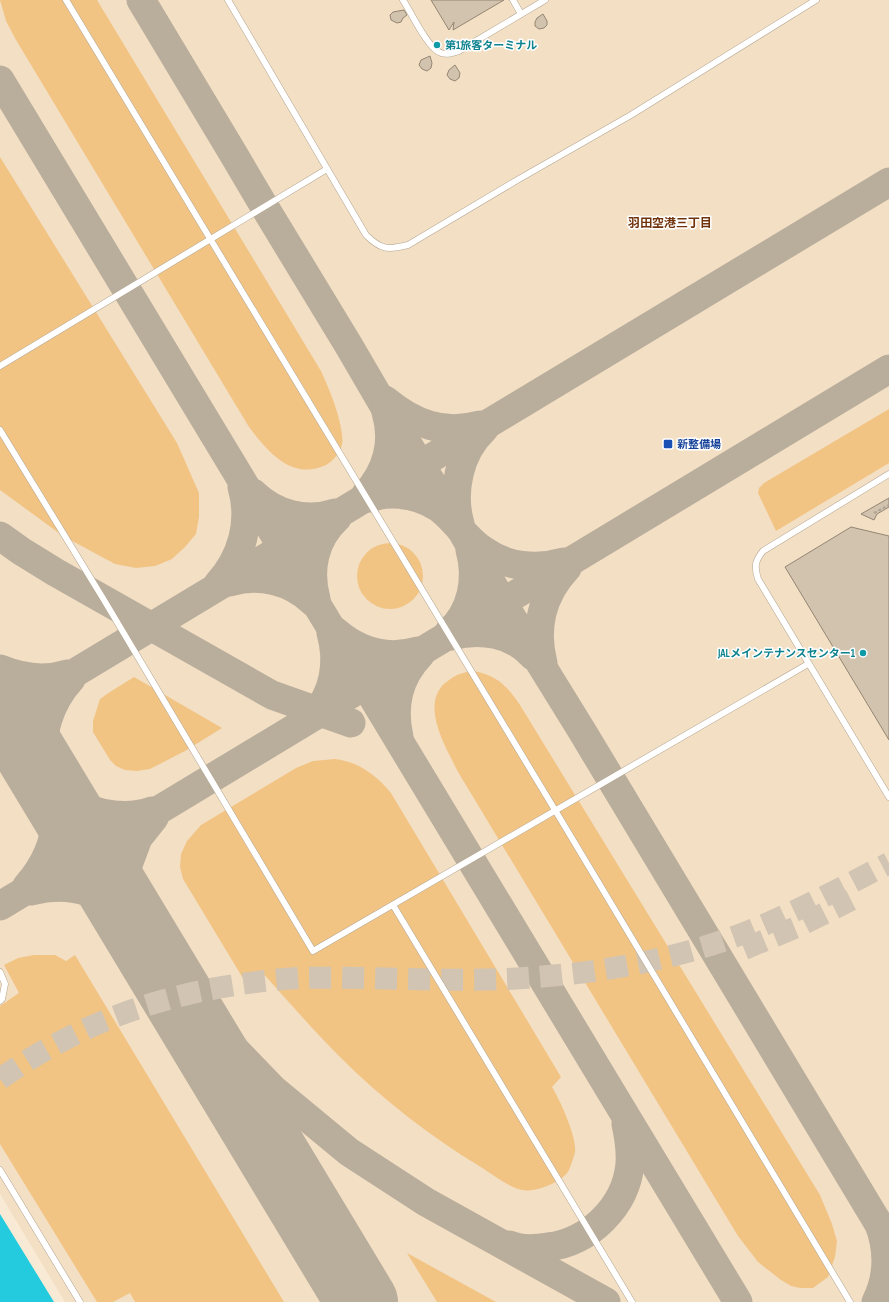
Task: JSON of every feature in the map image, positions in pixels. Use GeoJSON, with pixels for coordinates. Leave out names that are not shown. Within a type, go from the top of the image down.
{"type":"FeatureCollection","features":[{"type":"Feature","properties":{"kind":"lane"},"geometry":{"type":"LineString","coordinates":[[66,0],[850,1302]]}},
{"type":"Feature","properties":{"kind":"lane"},"geometry":{"type":"LineString","coordinates":[[228,0],[366,235],[381,247],[388,249],[408,245],[630,115],[816,0]]}},
{"type":"Feature","properties":{"kind":"lane"},"geometry":{"type":"LineString","coordinates":[[403,0],[431,47],[440,53],[449,54],[459,51],[545,0]]}},
{"type":"Feature","properties":{"kind":"lane"},"geometry":{"type":"LineString","coordinates":[[513,0],[521,14]]}},
{"type":"Feature","properties":{"kind":"lane"},"geometry":{"type":"LineString","coordinates":[[0,366],[327,169]]}},
{"type":"Feature","properties":{"kind":"lane"},"geometry":{"type":"LineString","coordinates":[[0,430],[108,607],[313,951],[808,664]]}},
{"type":"Feature","properties":{"kind":"lane"},"geometry":{"type":"LineString","coordinates":[[889,474],[775,542],[763,551],[757,559],[755,565],[758,579],[889,797]]}},
{"type":"Feature","properties":{"kind":"lane"},"geometry":{"type":"LineString","coordinates":[[393,905],[632,1302]]}},
{"type":"Feature","properties":{"kind":"lane"},"geometry":{"type":"LineString","coordinates":[[0,972],[5,984],[2,999],[0,1001]]}},
{"type":"Feature","properties":{"kind":"lane"},"geometry":{"type":"LineString","coordinates":[[0,1170],[80,1302]]}},
{"type":"Feature","properties":{"kind":"path"},"geometry":{"type":"LineString","coordinates":[[874,514],[889,505]]}},
{"type":"Feature","properties":{"kind":"shaded area"},"geometry":{"type":"Polygon","coordinates":[[[0,0],[889,0],[889,1302],[65,1302],[0,1194],[0,0]]]}},
{"type":"Feature","properties":{"kind":"shaded area"},"geometry":{"type":"Polygon","coordinates":[[[0,0],[97,0],[321,371],[331,394],[342,434],[340,450],[334,459],[329,463],[314,469],[292,467],[264,446],[249,427],[16,40],[6,21],[0,0]]]}},
{"type":"Feature","properties":{"kind":"shaded area"},"geometry":{"type":"Polygon","coordinates":[[[0,157],[177,443],[199,493],[199,517],[196,534],[172,559],[155,566],[136,568],[115,564],[63,536],[0,490],[0,157]]]}},
{"type":"Feature","properties":{"kind":"shaded area"},"geometry":{"type":"Polygon","coordinates":[[[889,409],[889,463],[776,531],[758,493],[759,488],[764,483],[889,409]]]}},
{"type":"Feature","properties":{"kind":"shaded area"},"geometry":{"type":"Polygon","coordinates":[[[390,543],[403,545],[413,553],[421,563],[423,576],[421,589],[413,599],[403,607],[390,609],[377,607],[367,599],[359,589],[357,576],[359,563],[367,553],[377,545],[390,543]]]}},
{"type":"Feature","properties":{"kind":"shaded area"},"geometry":{"type":"Polygon","coordinates":[[[474,671],[496,679],[511,692],[520,705],[820,1195],[832,1224],[837,1241],[835,1257],[828,1277],[813,1288],[791,1286],[781,1280],[758,1262],[738,1236],[458,772],[438,729],[435,718],[436,696],[443,684],[452,678],[474,671]]]}},
{"type":"Feature","properties":{"kind":"shaded area"},"geometry":{"type":"Polygon","coordinates":[[[134,677],[222,728],[185,751],[150,769],[137,771],[125,770],[116,766],[110,760],[93,732],[93,721],[100,699],[134,677]]]}},
{"type":"Feature","properties":{"kind":"shaded area"},"geometry":{"type":"Polygon","coordinates":[[[335,759],[352,763],[366,770],[391,793],[561,1077],[552,1087],[571,1128],[575,1152],[569,1170],[566,1174],[561,1179],[548,1186],[534,1190],[522,1190],[511,1186],[443,1142],[407,1116],[357,1073],[300,1015],[261,971],[244,980],[183,879],[180,867],[181,854],[187,841],[201,825],[296,768],[313,761],[335,759]]]}},
{"type":"Feature","properties":{"kind":"shaded area"},"geometry":{"type":"Polygon","coordinates":[[[34,955],[55,955],[66,961],[75,955],[284,1302],[135,1302],[130,1293],[113,1302],[97,1302],[0,1144],[0,1006],[19,993],[4,965],[18,958],[34,955]]]}},
{"type":"Feature","properties":{"kind":"shaded area"},"geometry":{"type":"Polygon","coordinates":[[[407,1253],[496,1302],[437,1302],[407,1253]]]}},
{"type":"Feature","properties":{"kind":"water"},"geometry":{"type":"Polygon","coordinates":[[[0,1214],[54,1302],[0,1302],[0,1214]]]}},
{"type":"Feature","properties":{"kind":"building"},"geometry":{"type":"Polygon","coordinates":[[[431,0],[504,0],[453,30],[454,22],[449,30],[431,0]]]}},
{"type":"Feature","properties":{"kind":"building"},"geometry":{"type":"Polygon","coordinates":[[[404,10],[407,15],[401,22],[397,23],[391,20],[390,15],[393,12],[404,10]]]}},
{"type":"Feature","properties":{"kind":"building"},"geometry":{"type":"Polygon","coordinates":[[[543,14],[547,21],[547,25],[544,28],[539,29],[535,26],[535,22],[537,18],[543,14]]]}},
{"type":"Feature","properties":{"kind":"building"},"geometry":{"type":"Polygon","coordinates":[[[430,56],[432,63],[431,68],[427,71],[422,69],[419,65],[421,60],[430,56]]]}},
{"type":"Feature","properties":{"kind":"building"},"geometry":{"type":"Polygon","coordinates":[[[455,65],[460,73],[459,78],[455,81],[450,79],[447,75],[449,70],[455,65]]]}},
{"type":"Feature","properties":{"kind":"building"},"geometry":{"type":"Polygon","coordinates":[[[889,498],[889,507],[877,514],[874,520],[861,514],[889,498]]]}},
{"type":"Feature","properties":{"kind":"building","name":"JALメインテナンスセンター1"},"geometry":{"type":"Polygon","coordinates":[[[851,527],[889,536],[889,740],[785,567],[851,527]]]}},
{"type":"Feature","properties":{"kind":"taxiway"},"geometry":{"type":"LineString","coordinates":[[141,0],[384,406],[463,533],[503,603],[582,731],[889,1241]]}},
{"type":"Feature","properties":{"kind":"taxiway"},"geometry":{"type":"LineString","coordinates":[[0,80],[738,1302]]}},
{"type":"Feature","properties":{"kind":"taxiway"},"geometry":{"type":"LineString","coordinates":[[0,718],[889,182]]}},
{"type":"Feature","properties":{"kind":"taxiway"},"geometry":{"type":"LineString","coordinates":[[0,906],[889,369]]}},
{"type":"Feature","properties":{"kind":"taxiway"},"geometry":{"type":"LineString","coordinates":[[385,400],[418,421],[441,428],[454,429],[480,425]]}},
{"type":"Feature","properties":{"kind":"taxiway"},"geometry":{"type":"LineString","coordinates":[[366,494],[379,476],[387,456],[390,434],[386,412]]}},
{"type":"Feature","properties":{"kind":"taxiway"},"geometry":{"type":"LineString","coordinates":[[460,524],[456,499],[459,473],[468,449],[475,438],[484,429]]}},
{"type":"Feature","properties":{"kind":"taxiway"},"geometry":{"type":"LineString","coordinates":[[218,584],[226,574],[239,551],[243,538],[246,513],[242,487]]}},
{"type":"Feature","properties":{"kind":"taxiway"},"geometry":{"type":"LineString","coordinates":[[253,493],[271,506],[291,515],[313,517],[335,513]]}},
{"type":"Feature","properties":{"kind":"taxiway"},"geometry":{"type":"LineString","coordinates":[[369,498],[379,495],[399,494],[410,496],[429,503],[446,514],[478,546],[492,556],[502,560],[533,566],[543,566],[564,562]]}},
{"type":"Feature","properties":{"kind":"taxiway"},"geometry":{"type":"LineString","coordinates":[[316,599],[313,577],[315,556],[323,535],[337,518]]}},
{"type":"Feature","properties":{"kind":"taxiway"},"geometry":{"type":"LineString","coordinates":[[0,536],[55,572],[272,695],[351,723]]}},
{"type":"Feature","properties":{"kind":"taxiway"},"geometry":{"type":"LineString","coordinates":[[449,632],[457,624],[463,614],[471,594],[473,572],[470,550]]}},
{"type":"Feature","properties":{"kind":"taxiway"},"geometry":{"type":"LineString","coordinates":[[543,663],[539,637],[542,612],[551,589],[567,568]]}},
{"type":"Feature","properties":{"kind":"taxiway"},"geometry":{"type":"LineString","coordinates":[[230,582],[252,578],[274,581],[295,589],[313,602]]}},
{"type":"Feature","properties":{"kind":"taxiway"},"geometry":{"type":"LineString","coordinates":[[335,631],[354,644],[374,652],[395,655],[418,651]]}},
{"type":"Feature","properties":{"kind":"taxiway"},"geometry":{"type":"LineString","coordinates":[[312,716],[320,708],[326,698],[333,677],[335,655],[331,633]]}},
{"type":"Feature","properties":{"kind":"taxiway"},"geometry":{"type":"LineString","coordinates":[[451,636],[473,633],[495,634],[516,642],[533,656]]}},
{"type":"Feature","properties":{"kind":"taxiway"},"geometry":{"type":"LineString","coordinates":[[399,737],[396,714],[399,693],[406,673],[420,655]]}},
{"type":"Feature","properties":{"kind":"taxiway"},"geometry":{"type":"LineString","coordinates":[[0,669],[17,675],[34,678],[67,674]]}},
{"type":"Feature","properties":{"kind":"taxiway"},"geometry":{"type":"LineString","coordinates":[[27,886],[34,878],[45,860],[55,832],[56,811],[45,766],[45,730],[57,698],[71,679]]}},
{"type":"Feature","properties":{"kind":"taxiway"},"geometry":{"type":"LineString","coordinates":[[0,754],[20,760],[32,766],[58,792],[68,799],[91,810],[115,815],[140,814],[152,811]]}},
{"type":"Feature","properties":{"kind":"taxiway"},"geometry":{"type":"LineString","coordinates":[[154,818],[138,838],[128,865],[126,875],[126,894],[130,913],[140,934],[216,1030],[274,1090],[349,1152],[426,1202],[606,1302]]}},
{"type":"Feature","properties":{"kind":"taxiway"},"geometry":{"type":"LineString","coordinates":[[31,891],[46,888],[74,888],[111,903],[133,922]]}},
{"type":"Feature","properties":{"kind":"taxiway"},"geometry":{"type":"LineString","coordinates":[[509,1245],[518,1248],[534,1249],[563,1244],[578,1238],[591,1230],[603,1219],[621,1194],[627,1179],[630,1154],[626,1124]]}},
{"type":"Feature","properties":{"kind":"taxiway"},"geometry":{"type":"LineString","coordinates":[[876,1302],[883,1283],[886,1263],[885,1244],[879,1224]]}},
{"type":"Feature","properties":{"kind":"runway"},"geometry":{"type":"LineString","coordinates":[[0,702],[362,1302]]}},
{"type":"Feature","properties":{"kind":"tunnel"},"geometry":{"type":"LineString","coordinates":[[0,1079],[62,1041],[118,1015],[177,997],[238,984],[299,978],[468,980],[553,976],[641,963],[699,949],[727,940],[771,922],[889,863]]}},
{"type":"Feature","properties":{"kind":"tunnel"},"geometry":{"type":"LineString","coordinates":[[744,949],[799,926],[851,900]]}},
{"type":"Feature","properties":{"kind":"place","name":"第1旅客ターミナル"},"geometry":{"type":"Point","coordinates":[437,45]}},
{"type":"Feature","properties":{"kind":"place","name":"新整備場"},"geometry":{"type":"Point","coordinates":[668,444]}},
{"type":"Feature","properties":{"kind":"place","name":"JALメインテナンスセンター1"},"geometry":{"type":"Point","coordinates":[863,653]}},
{"type":"Feature","properties":{"kind":"district","name":"羽田空港三丁目"},"geometry":{"type":"Point","coordinates":[670,223]}}]}
